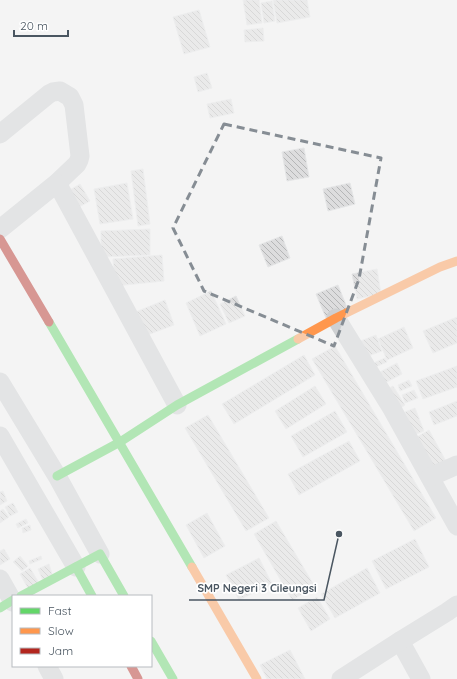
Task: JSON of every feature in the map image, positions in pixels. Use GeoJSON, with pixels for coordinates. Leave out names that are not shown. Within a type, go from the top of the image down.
{"type":"FeatureCollection","features":[{"type":"Feature","properties":{"kind":"street"},"geometry":{"type":"LineString","coordinates":[[0,134],[49,94],[60,91],[70,97],[74,106],[80,158],[77,164],[57,184],[0,229]]}},
{"type":"Feature","properties":{"kind":"street"},"geometry":{"type":"LineString","coordinates":[[57,184],[177,405]]}},
{"type":"Feature","properties":{"kind":"street"},"geometry":{"type":"LineString","coordinates":[[0,239],[120,442],[257,679]]}},
{"type":"Feature","properties":{"kind":"street"},"geometry":{"type":"LineString","coordinates":[[57,476],[120,442],[177,405],[336,318],[457,261]]}},
{"type":"Feature","properties":{"kind":"street"},"geometry":{"type":"LineString","coordinates":[[336,318],[391,407],[457,526]]}},
{"type":"Feature","properties":{"kind":"street"},"geometry":{"type":"LineString","coordinates":[[0,382],[57,476],[123,595]]}},
{"type":"Feature","properties":{"kind":"street"},"geometry":{"type":"LineString","coordinates":[[0,436],[91,595]]}},
{"type":"Feature","properties":{"kind":"street"},"geometry":{"type":"LineString","coordinates":[[430,477],[457,465]]}},
{"type":"Feature","properties":{"kind":"street"},"geometry":{"type":"LineString","coordinates":[[23,595],[100,554]]}},
{"type":"Feature","properties":{"kind":"street"},"geometry":{"type":"LineString","coordinates":[[0,579],[12,601]]}},
{"type":"Feature","properties":{"kind":"street"},"geometry":{"type":"LineString","coordinates":[[341,679],[457,605]]}},
{"type":"Feature","properties":{"kind":"street"},"geometry":{"type":"LineString","coordinates":[[400,641],[420,679]]}},
{"type":"Feature","properties":{"kind":"street"},"geometry":{"type":"LineString","coordinates":[[152,643],[173,679]]}},
{"type":"Feature","properties":{"kind":"street"},"geometry":{"type":"LineString","coordinates":[[48,667],[54,679]]}},
{"type":"Feature","properties":{"kind":"street"},"geometry":{"type":"LineString","coordinates":[[132,667],[138,679]]}},
{"type":"Feature","properties":{"kind":"highlighted area"},"geometry":{"type":"Polygon","coordinates":[[[224,124],[381,158],[359,279],[334,346],[204,291],[173,228],[224,124]]]}},
{"type":"Feature","properties":{"kind":"building"},"geometry":{"type":"Polygon","coordinates":[[[243,0],[259,0],[262,23],[247,25],[243,0]]]}},
{"type":"Feature","properties":{"kind":"building"},"geometry":{"type":"Polygon","coordinates":[[[273,0],[307,0],[310,17],[277,23],[273,0]]]}},
{"type":"Feature","properties":{"kind":"building"},"geometry":{"type":"Polygon","coordinates":[[[272,1],[275,21],[264,23],[261,3],[272,1]]]}},
{"type":"Feature","properties":{"kind":"building"},"geometry":{"type":"Polygon","coordinates":[[[199,10],[210,47],[184,54],[173,17],[199,10]]]}},
{"type":"Feature","properties":{"kind":"building"},"geometry":{"type":"Polygon","coordinates":[[[263,28],[264,41],[245,42],[244,30],[263,28]]]}},
{"type":"Feature","properties":{"kind":"building"},"geometry":{"type":"Polygon","coordinates":[[[207,73],[212,88],[198,92],[194,77],[207,73]]]}},
{"type":"Feature","properties":{"kind":"building"},"geometry":{"type":"Polygon","coordinates":[[[231,99],[234,113],[210,118],[207,104],[231,99]]]}},
{"type":"Feature","properties":{"kind":"building"},"geometry":{"type":"Polygon","coordinates":[[[304,148],[309,177],[287,181],[282,152],[304,148]]]}},
{"type":"Feature","properties":{"kind":"building"},"geometry":{"type":"Polygon","coordinates":[[[143,169],[150,224],[138,226],[131,171],[143,169]]]}},
{"type":"Feature","properties":{"kind":"building"},"geometry":{"type":"Polygon","coordinates":[[[127,183],[133,219],[100,224],[94,189],[127,183]]]}},
{"type":"Feature","properties":{"kind":"building"},"geometry":{"type":"Polygon","coordinates":[[[350,183],[355,204],[328,211],[323,189],[350,183]]]}},
{"type":"Feature","properties":{"kind":"building"},"geometry":{"type":"Polygon","coordinates":[[[80,184],[90,201],[77,208],[68,191],[80,184]]]}},
{"type":"Feature","properties":{"kind":"building"},"geometry":{"type":"Polygon","coordinates":[[[150,229],[150,255],[101,257],[101,231],[150,229]]]}},
{"type":"Feature","properties":{"kind":"building"},"geometry":{"type":"Polygon","coordinates":[[[282,236],[290,258],[268,267],[259,245],[282,236]]]}},
{"type":"Feature","properties":{"kind":"building"},"geometry":{"type":"Polygon","coordinates":[[[162,255],[164,281],[115,286],[113,259],[162,255]]]}},
{"type":"Feature","properties":{"kind":"building"},"geometry":{"type":"Polygon","coordinates":[[[377,269],[381,294],[357,299],[352,274],[377,269]]]}},
{"type":"Feature","properties":{"kind":"building"},"geometry":{"type":"Polygon","coordinates":[[[338,285],[348,310],[326,318],[316,294],[338,285]]]}},
{"type":"Feature","properties":{"kind":"building"},"geometry":{"type":"Polygon","coordinates":[[[211,291],[226,324],[200,336],[186,303],[211,291]]]}},
{"type":"Feature","properties":{"kind":"building"},"geometry":{"type":"Polygon","coordinates":[[[236,296],[245,316],[229,323],[220,304],[236,296]]]}},
{"type":"Feature","properties":{"kind":"building"},"geometry":{"type":"Polygon","coordinates":[[[165,300],[174,325],[142,337],[133,313],[165,300]]]}},
{"type":"Feature","properties":{"kind":"building"},"geometry":{"type":"Polygon","coordinates":[[[457,317],[457,343],[433,353],[423,331],[457,317]]]}},
{"type":"Feature","properties":{"kind":"building"},"geometry":{"type":"Polygon","coordinates":[[[404,327],[413,348],[387,360],[378,339],[404,327]]]}},
{"type":"Feature","properties":{"kind":"building"},"geometry":{"type":"Polygon","coordinates":[[[376,335],[382,351],[363,358],[358,342],[376,335]]]}},
{"type":"Feature","properties":{"kind":"building"},"geometry":{"type":"Polygon","coordinates":[[[335,346],[436,518],[414,531],[312,359],[335,346]]]}},
{"type":"Feature","properties":{"kind":"building"},"geometry":{"type":"Polygon","coordinates":[[[304,355],[315,375],[234,424],[222,404],[304,355]]]}},
{"type":"Feature","properties":{"kind":"building"},"geometry":{"type":"Polygon","coordinates":[[[385,358],[387,362],[373,368],[371,364],[385,358]]]}},
{"type":"Feature","properties":{"kind":"building"},"geometry":{"type":"Polygon","coordinates":[[[397,363],[402,374],[383,384],[378,373],[397,363]]]}},
{"type":"Feature","properties":{"kind":"building"},"geometry":{"type":"Polygon","coordinates":[[[457,366],[457,387],[423,399],[416,381],[457,366]]]}},
{"type":"Feature","properties":{"kind":"building"},"geometry":{"type":"Polygon","coordinates":[[[409,380],[412,386],[400,391],[398,385],[409,380]]]}},
{"type":"Feature","properties":{"kind":"building"},"geometry":{"type":"Polygon","coordinates":[[[315,386],[326,404],[286,429],[275,411],[315,386]]]}},
{"type":"Feature","properties":{"kind":"building"},"geometry":{"type":"Polygon","coordinates":[[[393,386],[405,405],[396,411],[384,391],[393,386]]]}},
{"type":"Feature","properties":{"kind":"building"},"geometry":{"type":"Polygon","coordinates":[[[414,390],[418,398],[405,403],[402,395],[414,390]]]}},
{"type":"Feature","properties":{"kind":"building"},"geometry":{"type":"Polygon","coordinates":[[[457,401],[457,416],[434,425],[429,412],[457,401]]]}},
{"type":"Feature","properties":{"kind":"building"},"geometry":{"type":"Polygon","coordinates":[[[415,408],[424,431],[414,435],[405,412],[415,408]]]}},
{"type":"Feature","properties":{"kind":"building"},"geometry":{"type":"Polygon","coordinates":[[[335,411],[347,432],[303,457],[291,436],[335,411]]]}},
{"type":"Feature","properties":{"kind":"building"},"geometry":{"type":"Polygon","coordinates":[[[208,415],[269,518],[246,531],[185,428],[208,415]]]}},
{"type":"Feature","properties":{"kind":"building"},"geometry":{"type":"Polygon","coordinates":[[[429,430],[448,465],[437,472],[417,437],[429,430]]]}},
{"type":"Feature","properties":{"kind":"building"},"geometry":{"type":"Polygon","coordinates":[[[349,441],[360,461],[299,495],[288,474],[349,441]]]}},
{"type":"Feature","properties":{"kind":"building"},"geometry":{"type":"Polygon","coordinates":[[[3,491],[7,501],[0,505],[0,492],[3,491]]]}},
{"type":"Feature","properties":{"kind":"building"},"geometry":{"type":"Polygon","coordinates":[[[13,503],[18,512],[10,516],[5,507],[13,503]]]}},
{"type":"Feature","properties":{"kind":"building"},"geometry":{"type":"Polygon","coordinates":[[[3,509],[9,517],[0,523],[0,511],[3,509]]]}},
{"type":"Feature","properties":{"kind":"building"},"geometry":{"type":"Polygon","coordinates":[[[207,513],[225,546],[204,558],[186,525],[207,513]]]}},
{"type":"Feature","properties":{"kind":"building"},"geometry":{"type":"Polygon","coordinates":[[[26,519],[28,523],[18,528],[16,524],[26,519]]]}},
{"type":"Feature","properties":{"kind":"building"},"geometry":{"type":"Polygon","coordinates":[[[276,521],[315,587],[292,600],[254,534],[276,521]]]}},
{"type":"Feature","properties":{"kind":"building"},"geometry":{"type":"Polygon","coordinates":[[[30,525],[31,530],[23,533],[22,528],[30,525]]]}},
{"type":"Feature","properties":{"kind":"building"},"geometry":{"type":"Polygon","coordinates":[[[415,539],[429,567],[386,589],[372,561],[415,539]]]}},
{"type":"Feature","properties":{"kind":"building"},"geometry":{"type":"Polygon","coordinates":[[[4,549],[10,559],[0,565],[0,551],[4,549]]]}},
{"type":"Feature","properties":{"kind":"building"},"geometry":{"type":"Polygon","coordinates":[[[20,556],[28,566],[22,571],[13,562],[20,556]]]}},
{"type":"Feature","properties":{"kind":"building"},"geometry":{"type":"Polygon","coordinates":[[[41,556],[42,559],[30,564],[29,561],[41,556]]]}},
{"type":"Feature","properties":{"kind":"building"},"geometry":{"type":"Polygon","coordinates":[[[259,558],[272,584],[239,600],[226,575],[259,558]]]}},
{"type":"Feature","properties":{"kind":"building"},"geometry":{"type":"Polygon","coordinates":[[[49,564],[53,577],[43,581],[38,569],[49,564]]]}},
{"type":"Feature","properties":{"kind":"building"},"geometry":{"type":"Polygon","coordinates":[[[30,568],[39,583],[29,590],[20,574],[30,568]]]}},
{"type":"Feature","properties":{"kind":"building"},"geometry":{"type":"Polygon","coordinates":[[[367,568],[380,593],[335,618],[321,594],[367,568]]]}},
{"type":"Feature","properties":{"kind":"building"},"geometry":{"type":"Polygon","coordinates":[[[317,597],[330,619],[311,631],[298,608],[317,597]]]}},
{"type":"Feature","properties":{"kind":"building"},"geometry":{"type":"Polygon","coordinates":[[[290,650],[305,679],[267,679],[260,665],[290,650]]]}},
{"type":"Feature","properties":{"kind":"traffic: fast"},"geometry":{"type":"LineString","coordinates":[[49,322],[192,567]]}},
{"type":"Feature","properties":{"kind":"traffic: fast"},"geometry":{"type":"LineString","coordinates":[[57,476],[120,442],[177,405],[298,339]]}},
{"type":"Feature","properties":{"kind":"traffic: fast"},"geometry":{"type":"LineString","coordinates":[[23,595],[100,554],[123,595]]}},
{"type":"Feature","properties":{"kind":"traffic: fast"},"geometry":{"type":"LineString","coordinates":[[76,567],[91,595]]}},
{"type":"Feature","properties":{"kind":"traffic: fast"},"geometry":{"type":"LineString","coordinates":[[0,608],[12,601]]}},
{"type":"Feature","properties":{"kind":"traffic: fast"},"geometry":{"type":"LineString","coordinates":[[152,643],[173,679]]}},
{"type":"Feature","properties":{"kind":"traffic: slow"},"geometry":{"type":"LineString","coordinates":[[298,339],[336,318],[440,267],[457,261]]}},
{"type":"Feature","properties":{"kind":"traffic: slow"},"geometry":{"type":"LineString","coordinates":[[192,567],[257,679]]}},
{"type":"Feature","properties":{"kind":"traffic: jam"},"geometry":{"type":"LineString","coordinates":[[0,239],[49,322]]}},
{"type":"Feature","properties":{"kind":"traffic: jam"},"geometry":{"type":"LineString","coordinates":[[132,667],[138,679]]}},
{"type":"Feature","properties":{"kind":"place","name":"SMP Negeri 3 Cileungsi"},"geometry":{"type":"Point","coordinates":[339,534]}}]}
